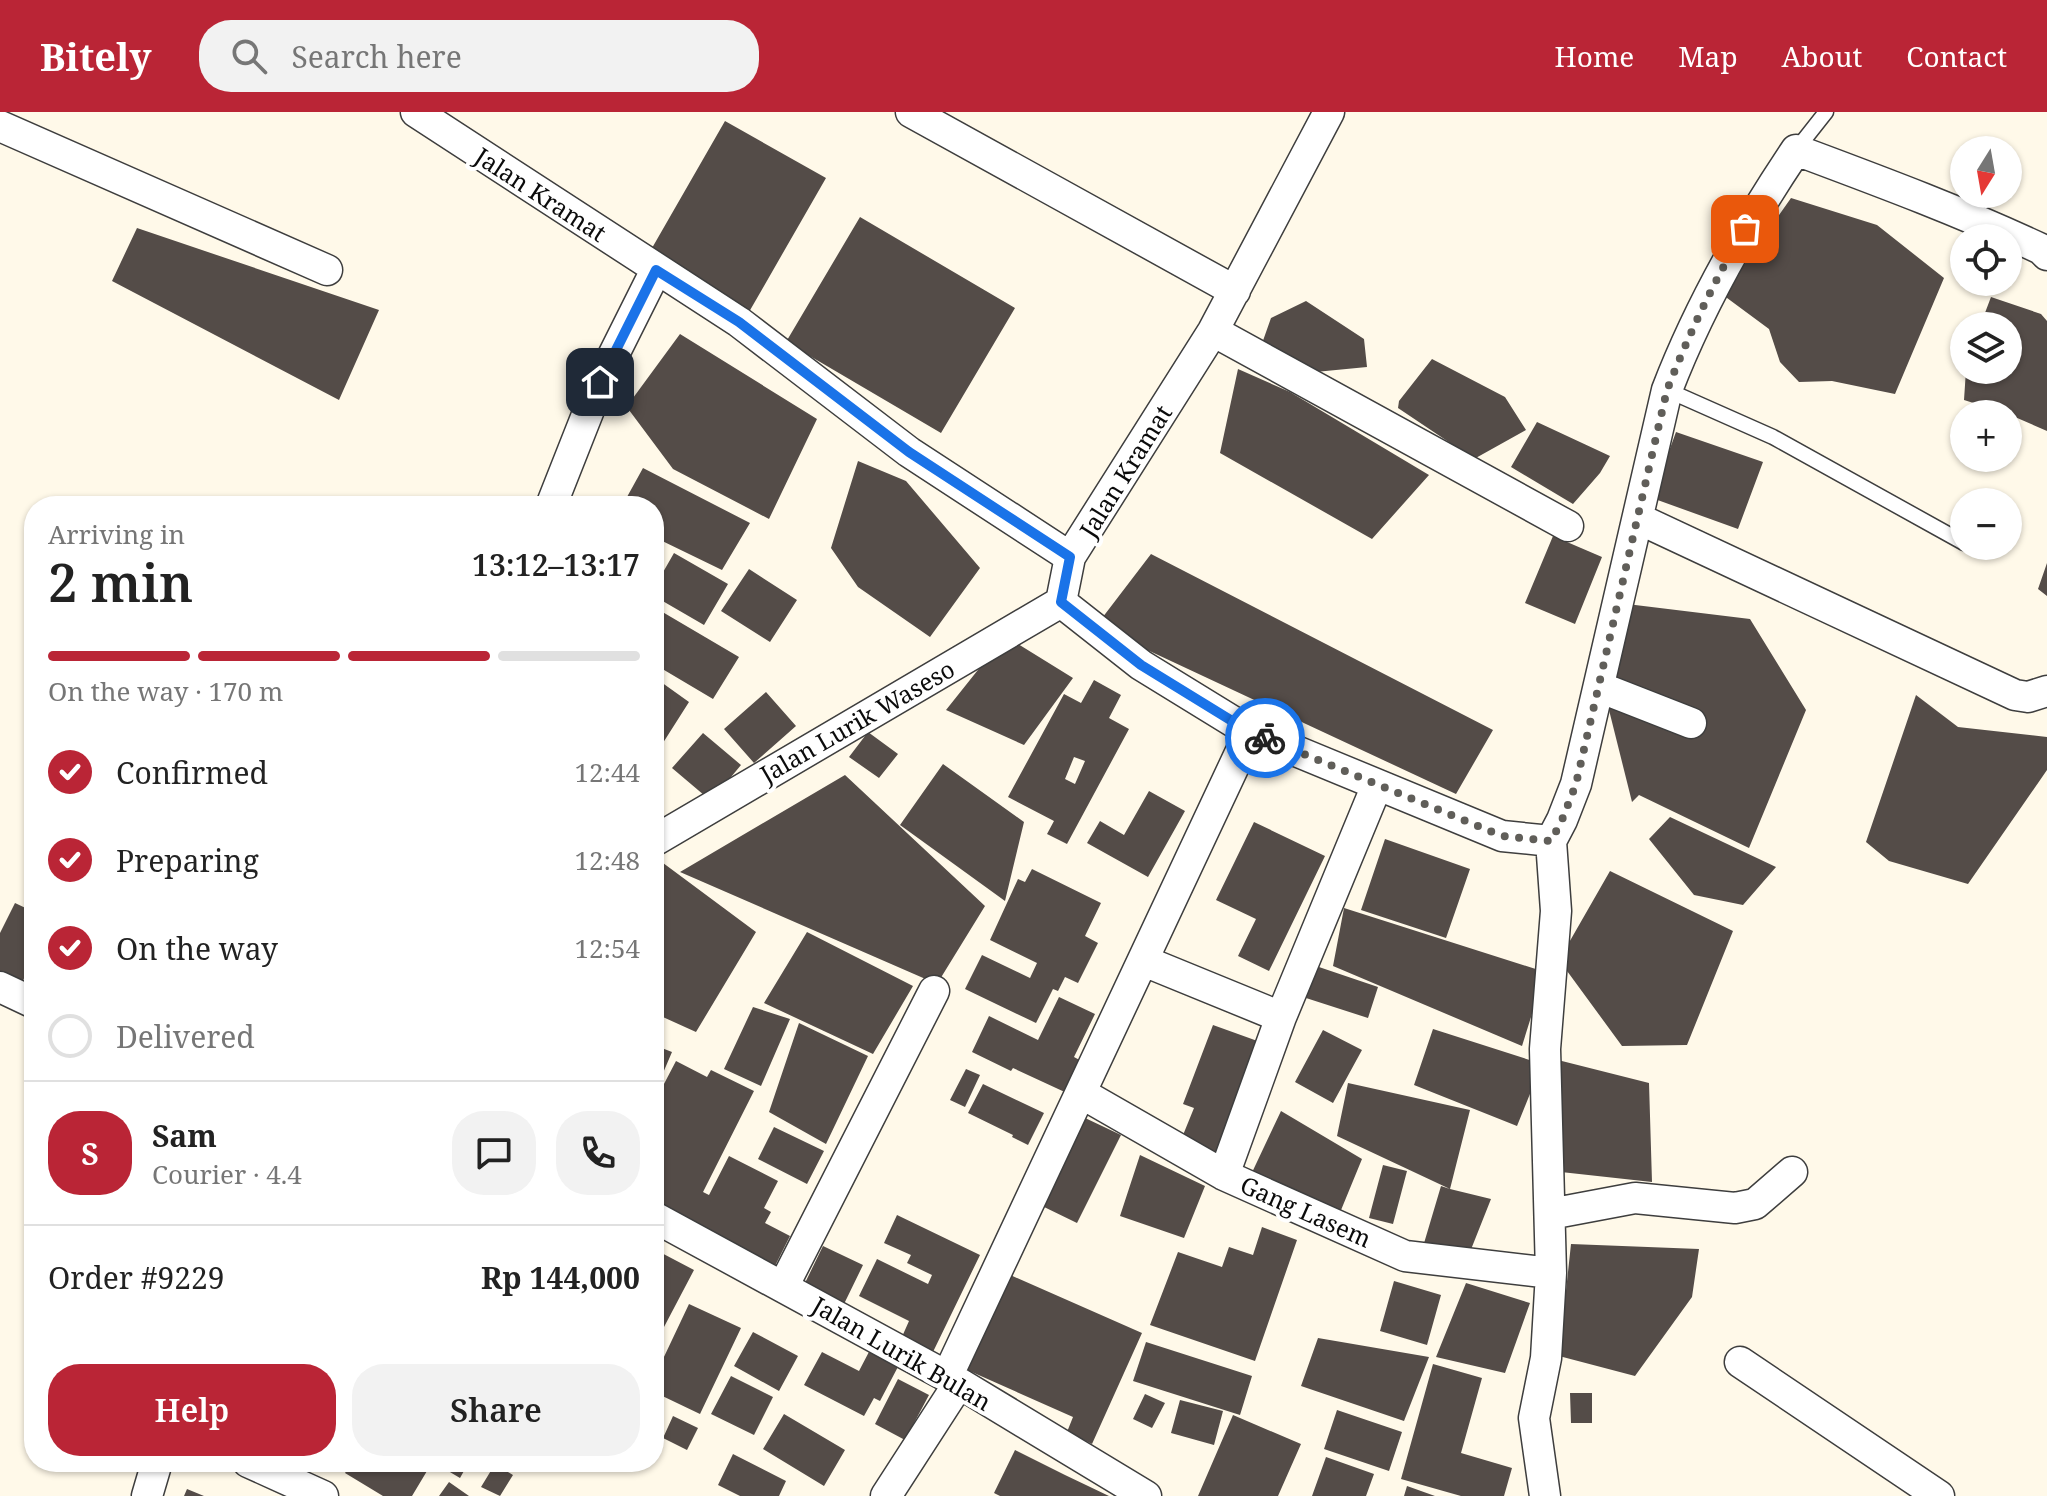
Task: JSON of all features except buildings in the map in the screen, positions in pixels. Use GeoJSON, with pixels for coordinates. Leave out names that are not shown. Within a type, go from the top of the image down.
{"type":"FeatureCollection","features":[{"type":"Feature","properties":{"kind":"street","name":"Jalan Kramat"},"geometry":{"type":"LineString","coordinates":[[416,112],[739,322],[909,452],[1070,557],[1213,331],[1329,112]]}},
{"type":"Feature","properties":{"kind":"street"},"geometry":{"type":"LineString","coordinates":[[911,112],[1235,291]]}},
{"type":"Feature","properties":{"kind":"street"},"geometry":{"type":"LineString","coordinates":[[0,126],[327,270]]}},
{"type":"Feature","properties":{"kind":"street"},"geometry":{"type":"LineString","coordinates":[[1545,1496],[1534,1418],[1546,1358],[1551,1273],[1545,1049],[1556,911],[1551,841],[1576,784],[1667,390],[1686,340],[1719,274],[1796,150],[1976,218],[2041,249],[2047,255]]}},
{"type":"Feature","properties":{"kind":"street"},"geometry":{"type":"LineString","coordinates":[[555,496],[600,382],[656,270]]}},
{"type":"Feature","properties":{"kind":"street"},"geometry":{"type":"LineString","coordinates":[[1213,331],[1568,526]]}},
{"type":"Feature","properties":{"kind":"street"},"geometry":{"type":"LineString","coordinates":[[1639,519],[2015,695],[2028,697],[2047,691]]}},
{"type":"Feature","properties":{"kind":"street"},"geometry":{"type":"LineString","coordinates":[[1070,557],[1061,602],[1141,665],[1250,732],[1502,836],[1551,841]]}},
{"type":"Feature","properties":{"kind":"street","name":"Jalan Lurik Waseso"},"geometry":{"type":"LineString","coordinates":[[664,835],[1061,602]]}},
{"type":"Feature","properties":{"kind":"street"},"geometry":{"type":"LineString","coordinates":[[1599,687],[1691,723]]}},
{"type":"Feature","properties":{"kind":"street"},"geometry":{"type":"LineString","coordinates":[[886,1496],[953,1380],[1081,1093],[1250,732]]}},
{"type":"Feature","properties":{"kind":"street"},"geometry":{"type":"LineString","coordinates":[[1224,1175],[1281,1017],[1377,785]]}},
{"type":"Feature","properties":{"kind":"street"},"geometry":{"type":"LineString","coordinates":[[1144,961],[1281,1017]]}},
{"type":"Feature","properties":{"kind":"street"},"geometry":{"type":"LineString","coordinates":[[0,987],[24,998]]}},
{"type":"Feature","properties":{"kind":"street"},"geometry":{"type":"LineString","coordinates":[[784,1285],[934,991]]}},
{"type":"Feature","properties":{"kind":"street","name":"Gang Lasem"},"geometry":{"type":"LineString","coordinates":[[1081,1093],[1224,1175],[1405,1256],[1551,1273]]}},
{"type":"Feature","properties":{"kind":"street"},"geometry":{"type":"LineString","coordinates":[[1550,1214],[1635,1198],[1735,1208],[1755,1204],[1792,1172]]}},
{"type":"Feature","properties":{"kind":"street","name":"Jalan Lurik Bulan"},"geometry":{"type":"LineString","coordinates":[[664,1222],[784,1285],[953,1380],[1146,1496]]}},
{"type":"Feature","properties":{"kind":"street"},"geometry":{"type":"LineString","coordinates":[[1740,1362],[1939,1496]]}},
{"type":"Feature","properties":{"kind":"street"},"geometry":{"type":"LineString","coordinates":[[147,1496],[154,1472]]}},
{"type":"Feature","properties":{"kind":"street"},"geometry":{"type":"LineString","coordinates":[[270,1472],[323,1496]]}},
{"type":"Feature","properties":{"kind":"lane"},"geometry":{"type":"LineString","coordinates":[[1796,150],[1826,112]]}},
{"type":"Feature","properties":{"kind":"lane"},"geometry":{"type":"LineString","coordinates":[[1667,390],[1773,437],[1950,535]]}},
{"type":"Feature","properties":{"kind":"way so far"},"geometry":{"type":"LineString","coordinates":[[1265,738],[1502,836],[1551,841],[1576,784],[1667,390],[1686,340],[1745,229]]}},
{"type":"Feature","properties":{"kind":"route"},"geometry":{"type":"LineString","coordinates":[[600,382],[656,270],[739,322],[909,452],[1070,557],[1061,602],[1141,665],[1250,732],[1265,738]]}}]}
